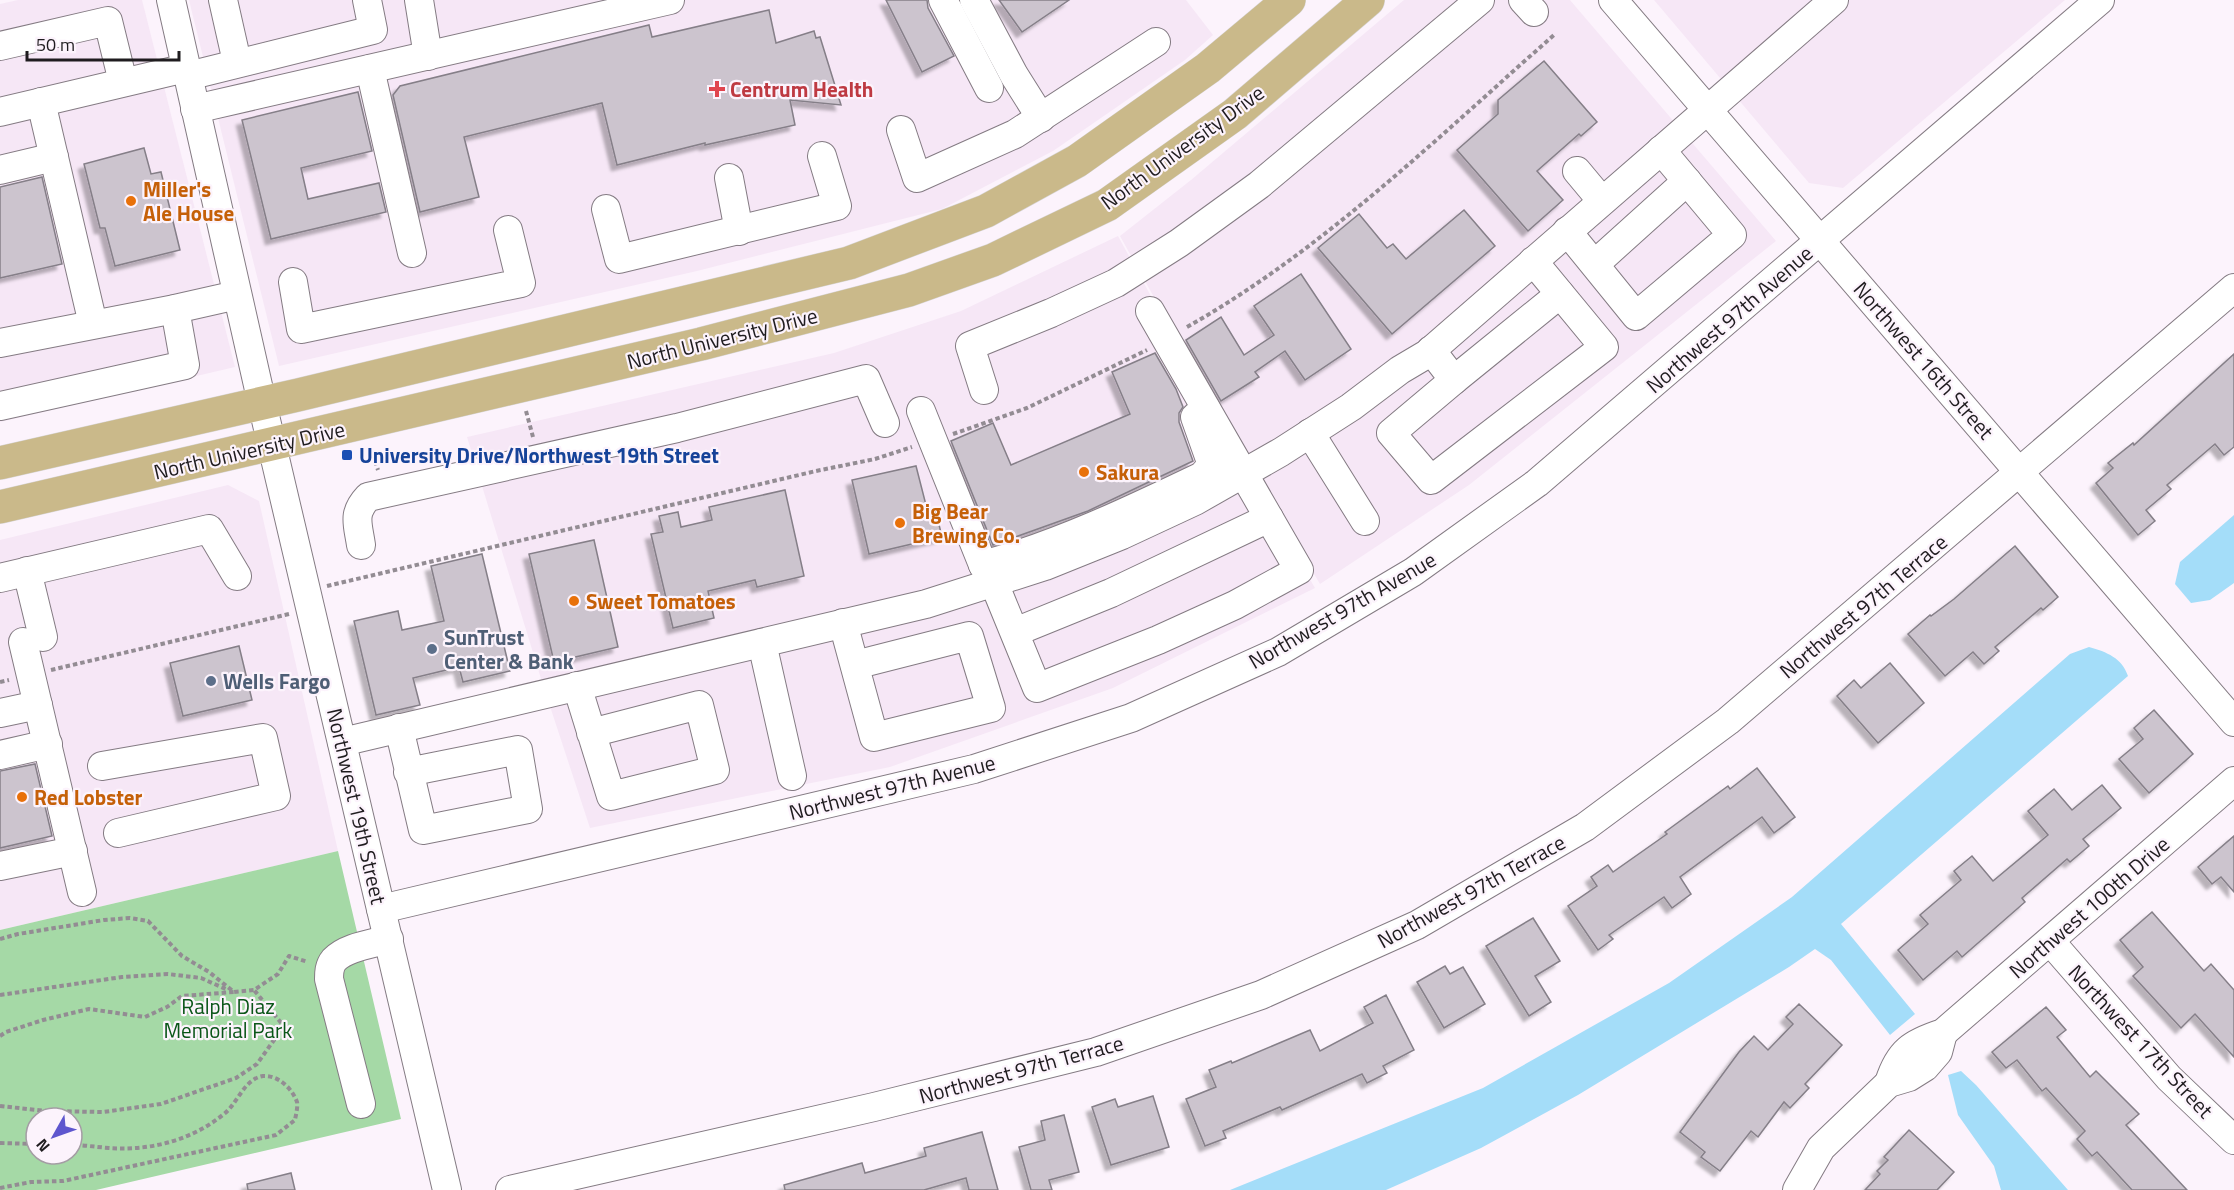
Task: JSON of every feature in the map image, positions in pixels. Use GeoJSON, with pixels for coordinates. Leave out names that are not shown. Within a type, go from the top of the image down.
{"type":"FeatureCollection","features":[{"type":"Feature","properties":{"kind":"main road","name":"North University Drive"},"geometry":{"type":"LineString","coordinates":[[0,463],[849,263],[986,212],[1077,161],[1208,68],[1289,0]]}},
{"type":"Feature","properties":{"kind":"main road","name":"North University Drive"},"geometry":{"type":"LineString","coordinates":[[0,507],[272,445],[790,321],[909,290],[993,260],[1107,204],[1235,114],[1368,0]]}},
{"type":"Feature","properties":{"kind":"main road"},"geometry":{"type":"LineString","coordinates":[[909,290],[922,262],[986,212]]}},
{"type":"Feature","properties":{"kind":"main road"},"geometry":{"type":"LineString","coordinates":[[790,321],[872,282],[888,266],[898,245]]}},
{"type":"Feature","properties":{"kind":"street","name":"Northwest 19th Street"},"geometry":{"type":"LineString","coordinates":[[171,0],[272,445],[317,598],[342,742],[447,1190]]}},
{"type":"Feature","properties":{"kind":"street"},"geometry":{"type":"LineString","coordinates":[[223,0],[237,62]]}},
{"type":"Feature","properties":{"kind":"street"},"geometry":{"type":"LineString","coordinates":[[0,112],[123,82],[237,62],[373,30],[367,0]]}},
{"type":"Feature","properties":{"kind":"street"},"geometry":{"type":"LineString","coordinates":[[195,109],[670,0]]}},
{"type":"Feature","properties":{"kind":"street"},"geometry":{"type":"LineString","coordinates":[[942,0],[989,88]]}},
{"type":"Feature","properties":{"kind":"street"},"geometry":{"type":"LineString","coordinates":[[984,390],[970,346],[1116,283],[1179,243],[1259,185],[1480,0]]}},
{"type":"Feature","properties":{"kind":"street","name":"Northwest 16th Street"},"geometry":{"type":"LineString","coordinates":[[1613,0],[2234,722]]}},
{"type":"Feature","properties":{"kind":"street"},"geometry":{"type":"LineString","coordinates":[[988,574],[1045,566],[1122,535],[1195,501],[1310,433],[1431,350],[1834,0]]}},
{"type":"Feature","properties":{"kind":"street","name":"Northwest 97th Avenue"},"geometry":{"type":"LineString","coordinates":[[381,909],[974,769],[1131,718],[1278,652],[1413,572],[1537,483],[2100,0]]}},
{"type":"Feature","properties":{"kind":"street"},"geometry":{"type":"LineString","coordinates":[[427,2],[428,56]]}},
{"type":"Feature","properties":{"kind":"street"},"geometry":{"type":"LineString","coordinates":[[986,6],[1014,75],[1041,118]]}},
{"type":"Feature","properties":{"kind":"street"},"geometry":{"type":"LineString","coordinates":[[0,46],[108,21],[123,82]]}},
{"type":"Feature","properties":{"kind":"street"},"geometry":{"type":"LineString","coordinates":[[901,130],[916,178],[1015,134],[1156,42]]}},
{"type":"Feature","properties":{"kind":"street"},"geometry":{"type":"LineString","coordinates":[[370,69],[412,253]]}},
{"type":"Feature","properties":{"kind":"street"},"geometry":{"type":"LineString","coordinates":[[41,102],[93,324]]}},
{"type":"Feature","properties":{"kind":"street"},"geometry":{"type":"LineString","coordinates":[[1567,231],[1636,316],[1732,235],[1661,150]]}},
{"type":"Feature","properties":{"kind":"street"},"geometry":{"type":"LineString","coordinates":[[606,209],[619,259],[739,231],[837,206],[822,156]]}},
{"type":"Feature","properties":{"kind":"street"},"geometry":{"type":"LineString","coordinates":[[0,170],[54,157]]}},
{"type":"Feature","properties":{"kind":"street"},"geometry":{"type":"LineString","coordinates":[[1577,171],[1602,201]]}},
{"type":"Feature","properties":{"kind":"street"},"geometry":{"type":"LineString","coordinates":[[729,178],[739,231]]}},
{"type":"Feature","properties":{"kind":"street"},"geometry":{"type":"LineString","coordinates":[[1595,264],[1687,181]]}},
{"type":"Feature","properties":{"kind":"street"},"geometry":{"type":"LineString","coordinates":[[292,282],[301,329],[521,283],[508,230]]}},
{"type":"Feature","properties":{"kind":"street"},"geometry":{"type":"LineString","coordinates":[[1533,261],[1604,347],[1431,480],[1391,433],[1560,294]]}},
{"type":"Feature","properties":{"kind":"street","name":"Northwest 97th Terrace"},"geometry":{"type":"LineString","coordinates":[[510,1190],[874,1107],[1096,1053],[1261,995],[1417,926],[1585,827],[1728,721],[2234,288]]}},
{"type":"Feature","properties":{"kind":"street"},"geometry":{"type":"LineString","coordinates":[[0,343],[175,309],[237,294]]}},
{"type":"Feature","properties":{"kind":"street"},"geometry":{"type":"LineString","coordinates":[[0,406],[185,366],[175,309]]}},
{"type":"Feature","properties":{"kind":"street"},"geometry":{"type":"LineString","coordinates":[[342,742],[926,604],[1058,540],[1202,476],[1212,465],[1201,413],[1181,364],[1150,311]]}},
{"type":"Feature","properties":{"kind":"street"},"geometry":{"type":"LineString","coordinates":[[1431,350],[1454,380]]}},
{"type":"Feature","properties":{"kind":"street"},"geometry":{"type":"LineString","coordinates":[[361,545],[357,520],[358,508],[368,497],[677,428],[866,379],[885,423]]}},
{"type":"Feature","properties":{"kind":"street"},"geometry":{"type":"LineString","coordinates":[[921,411],[1037,688],[1158,640],[1235,605],[1299,570],[1243,474],[1201,413]]}},
{"type":"Feature","properties":{"kind":"street"},"geometry":{"type":"LineString","coordinates":[[1310,433],[1365,521]]}},
{"type":"Feature","properties":{"kind":"street"},"geometry":{"type":"LineString","coordinates":[[1015,632],[1130,585],[1269,518]]}},
{"type":"Feature","properties":{"kind":"street"},"geometry":{"type":"LineString","coordinates":[[82,892],[32,675],[33,640],[13,574],[209,529],[237,576]]}},
{"type":"Feature","properties":{"kind":"street"},"geometry":{"type":"LineString","coordinates":[[843,623],[874,737],[992,708],[969,636],[855,665]]}},
{"type":"Feature","properties":{"kind":"street"},"geometry":{"type":"LineString","coordinates":[[762,643],[792,776]]}},
{"type":"Feature","properties":{"kind":"street"},"geometry":{"type":"LineString","coordinates":[[659,667],[667,712]]}},
{"type":"Feature","properties":{"kind":"street"},"geometry":{"type":"LineString","coordinates":[[577,686],[591,733],[611,796],[715,770],[699,705],[591,733]]}},
{"type":"Feature","properties":{"kind":"street"},"geometry":{"type":"LineString","coordinates":[[0,713],[38,705]]}},
{"type":"Feature","properties":{"kind":"street"},"geometry":{"type":"LineString","coordinates":[[399,728],[408,772]]}},
{"type":"Feature","properties":{"kind":"street"},"geometry":{"type":"LineString","coordinates":[[102,766],[263,738],[276,796],[118,833]]}},
{"type":"Feature","properties":{"kind":"street"},"geometry":{"type":"LineString","coordinates":[[0,755],[48,744]]}},
{"type":"Feature","properties":{"kind":"street","name":"Northwest 100th Drive"},"geometry":{"type":"LineString","coordinates":[[1797,1190],[1821,1148],[1889,1083],[1896,1063],[1911,1048],[1922,1040],[1943,1033],[2234,781]]}},
{"type":"Feature","properties":{"kind":"street"},"geometry":{"type":"LineString","coordinates":[[0,866],[73,851]]}},
{"type":"Feature","properties":{"kind":"street"},"geometry":{"type":"LineString","coordinates":[[361,1104],[329,979],[329,968],[334,960],[349,951],[388,939]]}},
{"type":"Feature","properties":{"kind":"street","name":"Northwest 17th Street"},"geometry":{"type":"LineString","coordinates":[[2050,941],[2169,1078],[2234,1140]]}},
{"type":"Feature","properties":{"kind":"path"},"geometry":{"type":"LineString","coordinates":[[1178,332],[1207,316],[1304,251],[1554,35]]}},
{"type":"Feature","properties":{"kind":"path"},"geometry":{"type":"LineString","coordinates":[[0,682],[793,476],[875,459],[1027,408],[1150,348]]}},
{"type":"Feature","properties":{"kind":"path"},"geometry":{"type":"LineString","coordinates":[[526,411],[533,438]]}},
{"type":"Feature","properties":{"kind":"path"},"geometry":{"type":"LineString","coordinates":[[370,447],[381,480]]}},
{"type":"Feature","properties":{"kind":"path"},"geometry":{"type":"LineString","coordinates":[[0,939],[104,920],[130,918],[148,921],[182,956],[209,972],[234,992]]}},
{"type":"Feature","properties":{"kind":"path"},"geometry":{"type":"LineString","coordinates":[[0,1036],[43,1020],[89,1009],[145,1017],[167,1007],[182,996],[254,990],[278,974],[289,956],[329,968]]}},
{"type":"Feature","properties":{"kind":"path"},"geometry":{"type":"LineString","coordinates":[[0,995],[122,977],[168,974],[201,978],[234,992]]}},
{"type":"Feature","properties":{"kind":"path"},"geometry":{"type":"LineString","coordinates":[[0,1106],[46,1111],[103,1112],[161,1104],[236,1078],[257,1064],[282,1024],[254,990]]}},
{"type":"Feature","properties":{"kind":"path"},"geometry":{"type":"LineString","coordinates":[[0,1188],[32,1182],[63,1181],[276,1135],[295,1120],[297,1104],[290,1089],[275,1077],[260,1076],[245,1087],[227,1112],[204,1128],[178,1140],[155,1146],[110,1148],[84,1146]]}},
{"type":"Feature","properties":{"kind":"path"},"geometry":{"type":"LineString","coordinates":[[0,1143],[24,1144]]}},
{"type":"Feature","properties":{"kind":"shaded area"},"geometry":{"type":"Polygon","coordinates":[[[18,0],[142,0],[235,367],[0,422],[0,4],[18,0]]]}},
{"type":"Feature","properties":{"kind":"shaded area"},"geometry":{"type":"Polygon","coordinates":[[[189,0],[1186,0],[1213,35],[1185,60],[1053,151],[942,209],[697,271],[279,366],[189,0]]]}},
{"type":"Feature","properties":{"kind":"shaded area"},"geometry":{"type":"Polygon","coordinates":[[[1404,0],[1570,0],[1776,241],[1469,485],[1320,584],[1216,409],[1120,236],[1191,180],[1404,0]]]}},
{"type":"Feature","properties":{"kind":"shaded area"},"geometry":{"type":"Polygon","coordinates":[[[1654,0],[2065,0],[1843,188],[1809,183],[1654,0]]]}},
{"type":"Feature","properties":{"kind":"shaded area"},"geometry":{"type":"Polygon","coordinates":[[[1118,236],[1243,464],[1315,588],[1113,688],[890,767],[590,828],[542,682],[467,437],[834,353],[961,311],[1118,236]]]}},
{"type":"Feature","properties":{"kind":"shaded area"},"geometry":{"type":"Polygon","coordinates":[[[228,485],[259,501],[338,851],[0,930],[0,540],[228,485]]]}},
{"type":"Feature","properties":{"kind":"green space","name":"Ralph Diaz Memorial Park"},"geometry":{"type":"Polygon","coordinates":[[[338,851],[401,1119],[96,1190],[0,1190],[0,930],[338,851]]]}},
{"type":"Feature","properties":{"kind":"water"},"geometry":{"type":"Polygon","coordinates":[[[2234,515],[2234,583],[2210,600],[2191,603],[2175,584],[2180,562],[2234,515]]]}},
{"type":"Feature","properties":{"kind":"water"},"geometry":{"type":"Polygon","coordinates":[[[2089,647],[2118,660],[2128,676],[1841,924],[1915,1014],[1890,1035],[1831,960],[1815,949],[1578,1095],[1481,1148],[1386,1190],[1230,1190],[1483,1088],[1669,983],[1792,897],[2070,654],[2089,647]]]}},
{"type":"Feature","properties":{"kind":"water"},"geometry":{"type":"Polygon","coordinates":[[[1961,1071],[2068,1190],[2001,1190],[1994,1166],[1958,1115],[1948,1075],[1961,1071]]]}},
{"type":"Feature","properties":{"kind":"building"},"geometry":{"type":"Polygon","coordinates":[[[886,0],[927,0],[928,8],[954,56],[922,72],[886,0]]]}},
{"type":"Feature","properties":{"kind":"building"},"geometry":{"type":"Polygon","coordinates":[[[999,0],[1069,0],[1022,32],[999,0]]]}},
{"type":"Feature","properties":{"kind":"building"},"geometry":{"type":"Polygon","coordinates":[[[769,10],[776,43],[814,31],[816,38],[820,37],[841,105],[790,100],[795,125],[705,145],[705,143],[617,165],[602,103],[464,137],[479,197],[420,212],[393,95],[400,86],[649,25],[652,37],[769,10]]]}},
{"type":"Feature","properties":{"kind":"building"},"geometry":{"type":"Polygon","coordinates":[[[1544,61],[1597,122],[1581,136],[1579,134],[1537,171],[1563,200],[1528,231],[1457,150],[1498,114],[1498,100],[1544,61]]]}},
{"type":"Feature","properties":{"kind":"building"},"geometry":{"type":"Polygon","coordinates":[[[358,92],[372,151],[301,168],[308,199],[379,183],[386,212],[271,239],[242,120],[358,92]]]}},
{"type":"Feature","properties":{"kind":"building","name":"Miller's Ale House"},"geometry":{"type":"Polygon","coordinates":[[[144,148],[151,174],[161,172],[180,250],[115,266],[105,228],[100,228],[84,164],[144,148]]]}},
{"type":"Feature","properties":{"kind":"building"},"geometry":{"type":"Polygon","coordinates":[[[42,177],[62,264],[0,278],[0,187],[42,177]]]}},
{"type":"Feature","properties":{"kind":"building"},"geometry":{"type":"Polygon","coordinates":[[[1464,210],[1495,246],[1392,334],[1318,248],[1359,214],[1387,248],[1393,244],[1406,259],[1464,210]]]}},
{"type":"Feature","properties":{"kind":"building"},"geometry":{"type":"Polygon","coordinates":[[[1301,274],[1351,349],[1305,380],[1285,351],[1255,372],[1259,377],[1221,401],[1186,340],[1221,317],[1244,355],[1274,335],[1254,306],[1301,274]]]}},
{"type":"Feature","properties":{"kind":"building"},"geometry":{"type":"Polygon","coordinates":[[[1155,353],[1176,389],[1183,407],[1179,413],[1179,422],[1193,461],[1088,511],[993,545],[951,441],[993,423],[1011,465],[1130,414],[1112,372],[1155,353]]]}},
{"type":"Feature","properties":{"kind":"building"},"geometry":{"type":"Polygon","coordinates":[[[2234,354],[2234,447],[2224,455],[2215,444],[2167,485],[2171,489],[2146,510],[2155,521],[2138,535],[2096,483],[2113,468],[2108,463],[2133,443],[2134,445],[2234,354]]]}},
{"type":"Feature","properties":{"kind":"building","name":"Big Bear Brewing Co."},"geometry":{"type":"Polygon","coordinates":[[[916,466],[927,509],[935,508],[942,537],[869,554],[852,480],[916,466]]]}},
{"type":"Feature","properties":{"kind":"building"},"geometry":{"type":"Polygon","coordinates":[[[785,490],[804,576],[757,587],[755,580],[708,591],[714,618],[673,628],[651,534],[663,532],[659,516],[678,512],[681,527],[712,520],[709,507],[785,490]]]}},
{"type":"Feature","properties":{"kind":"building","name":"Sweet Tomatoes"},"geometry":{"type":"Polygon","coordinates":[[[594,540],[618,647],[554,662],[529,554],[594,540]]]}},
{"type":"Feature","properties":{"kind":"building"},"geometry":{"type":"Polygon","coordinates":[[[2015,546],[2058,597],[2043,610],[2041,608],[1995,647],[1999,651],[1984,664],[1973,652],[1945,676],[1908,634],[1954,599],[2015,546]]]}},
{"type":"Feature","properties":{"kind":"building","name":"SunTrust Center & Bank"},"geometry":{"type":"Polygon","coordinates":[[[482,554],[510,671],[463,682],[459,667],[413,678],[420,705],[376,715],[354,621],[398,611],[402,630],[444,621],[431,566],[482,554]]]}},
{"type":"Feature","properties":{"kind":"building","name":"Wells Fargo"},"geometry":{"type":"Polygon","coordinates":[[[239,646],[252,700],[183,716],[170,663],[239,646]]]}},
{"type":"Feature","properties":{"kind":"building"},"geometry":{"type":"Polygon","coordinates":[[[1890,663],[1924,703],[1878,743],[1837,696],[1854,680],[1861,688],[1890,663]]]}},
{"type":"Feature","properties":{"kind":"building"},"geometry":{"type":"Polygon","coordinates":[[[2154,710],[2193,754],[2149,793],[2119,759],[2143,739],[2134,728],[2154,710]]]}},
{"type":"Feature","properties":{"kind":"building","name":"Red Lobster"},"geometry":{"type":"Polygon","coordinates":[[[35,764],[52,836],[0,848],[0,771],[35,764]]]}},
{"type":"Feature","properties":{"kind":"building"},"geometry":{"type":"Polygon","coordinates":[[[1757,768],[1795,817],[1774,833],[1762,817],[1680,877],[1691,894],[1672,908],[1664,897],[1609,935],[1613,939],[1598,950],[1568,906],[1597,886],[1591,877],[1608,865],[1613,872],[1667,834],[1665,832],[1728,786],[1730,789],[1757,768]]]}},
{"type":"Feature","properties":{"kind":"building"},"geometry":{"type":"Polygon","coordinates":[[[2102,785],[2121,808],[2083,839],[2089,846],[2070,862],[2067,859],[2022,898],[2025,902],[1962,957],[1957,951],[1923,980],[1898,950],[1928,924],[1920,915],[1961,880],[1954,871],[1972,856],[1993,881],[2048,835],[2028,811],[2054,789],[2072,810],[2102,785]]]}},
{"type":"Feature","properties":{"kind":"building"},"geometry":{"type":"Polygon","coordinates":[[[2234,836],[2234,892],[2221,877],[2212,884],[2198,867],[2234,836]]]}},
{"type":"Feature","properties":{"kind":"building"},"geometry":{"type":"Polygon","coordinates":[[[2152,912],[2204,971],[2211,964],[2234,990],[2234,1057],[2195,1014],[2181,1028],[2133,976],[2143,967],[2120,940],[2152,912]]]}},
{"type":"Feature","properties":{"kind":"building"},"geometry":{"type":"Polygon","coordinates":[[[1533,918],[1560,961],[1535,976],[1551,1002],[1529,1016],[1486,946],[1533,918]]]}},
{"type":"Feature","properties":{"kind":"building"},"geometry":{"type":"Polygon","coordinates":[[[1445,966],[1450,974],[1463,967],[1485,1004],[1444,1028],[1417,982],[1445,966]]]}},
{"type":"Feature","properties":{"kind":"building"},"geometry":{"type":"Polygon","coordinates":[[[1386,995],[1414,1050],[1383,1066],[1387,1073],[1367,1083],[1362,1074],[1282,1110],[1280,1107],[1223,1131],[1226,1138],[1205,1146],[1186,1099],[1216,1087],[1209,1070],[1231,1061],[1232,1063],[1310,1030],[1320,1051],[1373,1023],[1364,1007],[1386,995]]]}},
{"type":"Feature","properties":{"kind":"building"},"geometry":{"type":"Polygon","coordinates":[[[1799,1004],[1842,1045],[1805,1084],[1809,1088],[1790,1108],[1784,1102],[1758,1137],[1751,1131],[1720,1171],[1701,1157],[1705,1152],[1680,1132],[1739,1052],[1754,1036],[1768,1050],[1793,1024],[1786,1017],[1799,1004]]]}},
{"type":"Feature","properties":{"kind":"building"},"geometry":{"type":"Polygon","coordinates":[[[2046,1007],[2066,1030],[2057,1037],[2090,1077],[2096,1071],[2139,1114],[2126,1125],[2187,1190],[2132,1190],[2097,1152],[2092,1156],[2077,1139],[2085,1131],[2046,1088],[2042,1091],[2017,1060],[2006,1068],[1992,1052],[2046,1007]]]}},
{"type":"Feature","properties":{"kind":"building"},"geometry":{"type":"Polygon","coordinates":[[[1153,1096],[1169,1147],[1111,1165],[1092,1107],[1115,1099],[1118,1107],[1153,1096]]]}},
{"type":"Feature","properties":{"kind":"building"},"geometry":{"type":"Polygon","coordinates":[[[1064,1115],[1079,1172],[1049,1180],[1052,1190],[1031,1190],[1019,1147],[1045,1140],[1041,1121],[1064,1115]]]}},
{"type":"Feature","properties":{"kind":"building"},"geometry":{"type":"Polygon","coordinates":[[[1909,1130],[1954,1172],[1937,1190],[1865,1190],[1880,1174],[1877,1171],[1888,1160],[1884,1157],[1909,1130]]]}},
{"type":"Feature","properties":{"kind":"building"},"geometry":{"type":"Polygon","coordinates":[[[982,1132],[998,1190],[969,1190],[966,1178],[924,1190],[785,1190],[784,1185],[862,1163],[865,1173],[926,1156],[924,1148],[982,1132]]]}},
{"type":"Feature","properties":{"kind":"building"},"geometry":{"type":"Polygon","coordinates":[[[291,1173],[295,1190],[248,1190],[247,1184],[291,1173]]]}},
{"type":"Feature","properties":{"kind":"place","name":"Centrum Health"},"geometry":{"type":"Point","coordinates":[717,89]}},
{"type":"Feature","properties":{"kind":"place","name":"Miller's Ale House"},"geometry":{"type":"Point","coordinates":[131,201]}},
{"type":"Feature","properties":{"kind":"place","name":"University Drive/Northwest 19th Street"},"geometry":{"type":"Point","coordinates":[347,455]}},
{"type":"Feature","properties":{"kind":"place","name":"Sakura"},"geometry":{"type":"Point","coordinates":[1084,472]}},
{"type":"Feature","properties":{"kind":"place","name":"Big Bear Brewing Co."},"geometry":{"type":"Point","coordinates":[900,523]}},
{"type":"Feature","properties":{"kind":"place","name":"Sweet Tomatoes"},"geometry":{"type":"Point","coordinates":[574,601]}},
{"type":"Feature","properties":{"kind":"place","name":"SunTrust Center & Bank"},"geometry":{"type":"Point","coordinates":[432,649]}},
{"type":"Feature","properties":{"kind":"place","name":"Wells Fargo"},"geometry":{"type":"Point","coordinates":[211,681]}},
{"type":"Feature","properties":{"kind":"place","name":"Red Lobster"},"geometry":{"type":"Point","coordinates":[22,797]}}]}
